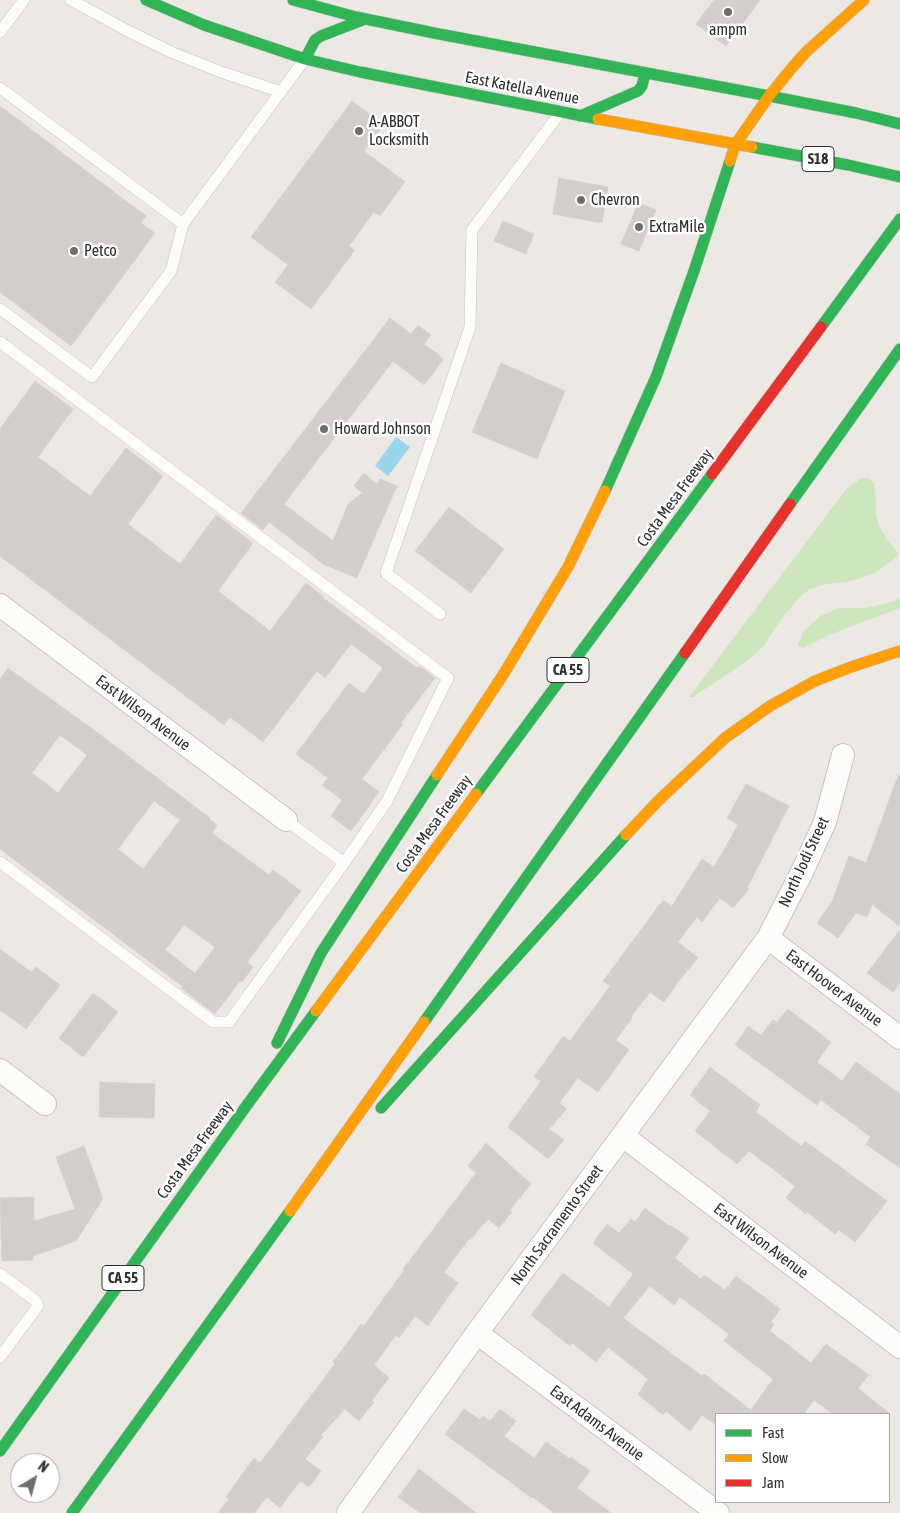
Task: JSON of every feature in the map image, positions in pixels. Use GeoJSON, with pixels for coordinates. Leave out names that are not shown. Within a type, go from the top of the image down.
{"type":"FeatureCollection","features":[{"type":"Feature","properties":{"kind":"main road","name":"East Katella Avenue"},"geometry":{"type":"LineString","coordinates":[[146,0],[204,25],[246,40],[305,59],[360,72],[580,116],[848,165],[900,177]]}},
{"type":"Feature","properties":{"kind":"main road"},"geometry":{"type":"LineString","coordinates":[[293,0],[365,19],[856,113],[900,124]]}},
{"type":"Feature","properties":{"kind":"main road"},"geometry":{"type":"LineString","coordinates":[[247,1105],[321,953],[503,675],[572,558],[603,496],[656,377],[695,268],[735,145],[769,96],[806,52],[864,0]]}},
{"type":"Feature","properties":{"kind":"main road"},"geometry":{"type":"LineString","coordinates":[[305,59],[315,40],[321,36],[365,19]]}},
{"type":"Feature","properties":{"kind":"main road"},"geometry":{"type":"LineString","coordinates":[[580,116],[638,91],[642,86],[645,73]]}},
{"type":"Feature","properties":{"kind":"main road","name":"Costa Mesa Freeway"},"geometry":{"type":"LineString","coordinates":[[0,1451],[247,1105],[900,219]]}},
{"type":"Feature","properties":{"kind":"main road"},"geometry":{"type":"LineString","coordinates":[[72,1513],[295,1204],[900,349]]}},
{"type":"Feature","properties":{"kind":"main road"},"geometry":{"type":"LineString","coordinates":[[375,1115],[652,808],[725,738],[770,706],[815,681],[900,650]]}},
{"type":"Feature","properties":{"kind":"main road"},"geometry":{"type":"LineString","coordinates":[[295,1204],[362,1130]]}},
{"type":"Feature","properties":{"kind":"street","name":"East Wilson Avenue"},"geometry":{"type":"LineString","coordinates":[[0,605],[286,820]]}},
{"type":"Feature","properties":{"kind":"street","name":"North Jodi Street"},"geometry":{"type":"LineString","coordinates":[[768,938],[825,822],[843,755]]}},
{"type":"Feature","properties":{"kind":"street","name":"East Hoover Avenue"},"geometry":{"type":"LineString","coordinates":[[768,938],[900,1038]]}},
{"type":"Feature","properties":{"kind":"street","name":"North Sacramento Street"},"geometry":{"type":"LineString","coordinates":[[348,1513],[477,1333],[768,938]]}},
{"type":"Feature","properties":{"kind":"street"},"geometry":{"type":"LineString","coordinates":[[0,1070],[44,1104]]}},
{"type":"Feature","properties":{"kind":"street","name":"East Wilson Avenue"},"geometry":{"type":"LineString","coordinates":[[623,1136],[900,1347]]}},
{"type":"Feature","properties":{"kind":"street","name":"East Adams Avenue"},"geometry":{"type":"LineString","coordinates":[[477,1333],[718,1513]]}},
{"type":"Feature","properties":{"kind":"lane"},"geometry":{"type":"LineString","coordinates":[[0,32],[24,0]]}},
{"type":"Feature","properties":{"kind":"lane"},"geometry":{"type":"LineString","coordinates":[[70,0],[171,52],[221,72],[282,92]]}},
{"type":"Feature","properties":{"kind":"lane"},"geometry":{"type":"LineString","coordinates":[[0,309],[92,376],[171,271],[183,224],[305,59]]}},
{"type":"Feature","properties":{"kind":"lane"},"geometry":{"type":"LineString","coordinates":[[0,88],[183,224]]}},
{"type":"Feature","properties":{"kind":"lane"},"geometry":{"type":"LineString","coordinates":[[440,614],[386,573],[470,327],[472,230],[561,112]]}},
{"type":"Feature","properties":{"kind":"lane"},"geometry":{"type":"LineString","coordinates":[[0,342],[448,678],[387,801],[229,1022],[213,1022],[0,862]]}},
{"type":"Feature","properties":{"kind":"lane"},"geometry":{"type":"LineString","coordinates":[[286,820],[344,863]]}},
{"type":"Feature","properties":{"kind":"lane"},"geometry":{"type":"LineString","coordinates":[[0,1274],[36,1300],[38,1306],[0,1357]]}},
{"type":"Feature","properties":{"kind":"green space"},"geometry":{"type":"Polygon","coordinates":[[[862,478],[868,478],[874,483],[879,526],[898,556],[875,573],[852,581],[827,584],[810,589],[784,615],[763,647],[743,664],[693,697],[689,697],[847,488],[862,478]]]}},
{"type":"Feature","properties":{"kind":"green space"},"geometry":{"type":"Polygon","coordinates":[[[900,598],[900,608],[829,635],[803,648],[798,645],[803,632],[820,616],[839,608],[865,608],[892,602],[900,598]]]}},
{"type":"Feature","properties":{"kind":"water"},"geometry":{"type":"Polygon","coordinates":[[[396,437],[410,447],[388,476],[375,466],[396,437]]]}},
{"type":"Feature","properties":{"kind":"building","name":"ampm"},"geometry":{"type":"Polygon","coordinates":[[[714,0],[760,0],[726,46],[696,24],[714,0]]]}},
{"type":"Feature","properties":{"kind":"building"},"geometry":{"type":"Polygon","coordinates":[[[352,101],[384,125],[364,151],[405,182],[380,216],[374,212],[349,246],[355,250],[311,309],[275,282],[288,265],[251,237],[352,101]]]}},
{"type":"Feature","properties":{"kind":"building"},"geometry":{"type":"Polygon","coordinates":[[[0,106],[146,216],[141,223],[155,233],[71,346],[0,292],[0,106]]]}},
{"type":"Feature","properties":{"kind":"building","name":"Chevron"},"geometry":{"type":"Polygon","coordinates":[[[559,178],[608,187],[602,223],[553,214],[559,178]]]}},
{"type":"Feature","properties":{"kind":"building","name":"ExtraMile"},"geometry":{"type":"Polygon","coordinates":[[[638,203],[656,210],[639,251],[621,244],[638,203]]]}},
{"type":"Feature","properties":{"kind":"building"},"geometry":{"type":"Polygon","coordinates":[[[503,221],[534,234],[526,254],[494,241],[503,221]]]}},
{"type":"Feature","properties":{"kind":"building","name":"Howard Johnson"},"geometry":{"type":"Polygon","coordinates":[[[390,318],[411,334],[418,325],[431,335],[424,344],[444,359],[424,385],[393,361],[284,504],[333,541],[348,504],[362,493],[354,486],[364,473],[377,484],[380,479],[397,486],[357,578],[323,564],[269,522],[263,530],[241,513],[390,318]]]}},
{"type":"Feature","properties":{"kind":"building"},"geometry":{"type":"Polygon","coordinates":[[[501,363],[565,391],[537,459],[472,432],[501,363]]]}},
{"type":"Feature","properties":{"kind":"building"},"geometry":{"type":"Polygon","coordinates":[[[35,381],[73,409],[38,457],[90,496],[126,448],[163,476],[128,524],[180,564],[216,515],[231,526],[253,543],[218,591],[270,631],[306,583],[417,668],[419,666],[435,678],[362,779],[379,792],[351,831],[331,816],[342,800],[322,785],[328,778],[296,754],[349,683],[364,694],[383,668],[351,644],[325,678],[317,671],[263,742],[230,717],[224,725],[0,556],[0,429],[35,381]]]}},
{"type":"Feature","properties":{"kind":"building"},"geometry":{"type":"Polygon","coordinates":[[[449,507],[504,549],[471,593],[415,551],[449,507]]]}},
{"type":"Feature","properties":{"kind":"building"},"geometry":{"type":"Polygon","coordinates":[[[8,668],[210,818],[217,825],[212,833],[269,875],[273,870],[301,891],[247,962],[253,967],[215,1014],[181,988],[182,986],[0,849],[0,679],[8,668]],[[60,735],[32,773],[58,793],[87,755],[60,735]],[[154,801],[118,849],[143,869],[180,820],[154,801]],[[184,925],[165,950],[195,973],[215,947],[184,925]]]}},
{"type":"Feature","properties":{"kind":"building"},"geometry":{"type":"Polygon","coordinates":[[[898,776],[900,776],[900,927],[872,904],[867,917],[856,913],[838,938],[817,923],[832,902],[849,856],[866,863],[898,776]]]}},
{"type":"Feature","properties":{"kind":"building"},"geometry":{"type":"Polygon","coordinates":[[[746,784],[789,806],[747,888],[749,889],[733,908],[720,898],[702,922],[697,917],[678,942],[698,958],[664,1002],[650,992],[631,1017],[616,1040],[629,1050],[598,1092],[578,1078],[559,1103],[567,1109],[549,1129],[564,1140],[548,1159],[508,1127],[541,1081],[534,1077],[563,1036],[570,1041],[610,986],[603,981],[663,900],[672,906],[702,859],[714,867],[738,825],[727,818],[746,784]]]}},
{"type":"Feature","properties":{"kind":"building"},"geometry":{"type":"Polygon","coordinates":[[[900,930],[900,983],[893,992],[867,973],[900,930]]]}},
{"type":"Feature","properties":{"kind":"building"},"geometry":{"type":"Polygon","coordinates":[[[0,949],[31,972],[36,967],[60,985],[26,1029],[0,1010],[0,949]]]}},
{"type":"Feature","properties":{"kind":"building"},"geometry":{"type":"Polygon","coordinates":[[[93,993],[118,1012],[83,1057],[59,1038],[93,993]]]}},
{"type":"Feature","properties":{"kind":"building"},"geometry":{"type":"Polygon","coordinates":[[[788,1009],[831,1042],[817,1062],[842,1081],[856,1062],[900,1094],[900,1168],[866,1144],[871,1137],[821,1100],[817,1105],[735,1045],[748,1026],[761,1035],[773,1020],[777,1022],[788,1009]]]}},
{"type":"Feature","properties":{"kind":"building"},"geometry":{"type":"Polygon","coordinates":[[[710,1067],[760,1105],[756,1112],[801,1146],[805,1141],[887,1201],[855,1242],[839,1230],[835,1234],[786,1198],[795,1186],[749,1151],[737,1164],[695,1131],[710,1111],[690,1095],[710,1067]]]}},
{"type":"Feature","properties":{"kind":"building"},"geometry":{"type":"Polygon","coordinates":[[[100,1082],[155,1084],[154,1118],[99,1117],[100,1082]]]}},
{"type":"Feature","properties":{"kind":"building"},"geometry":{"type":"Polygon","coordinates":[[[486,1143],[531,1184],[510,1210],[512,1212],[499,1228],[488,1219],[469,1239],[444,1272],[458,1283],[428,1326],[415,1316],[399,1338],[396,1335],[374,1365],[389,1378],[359,1421],[345,1409],[321,1435],[323,1437],[305,1459],[321,1471],[309,1487],[300,1481],[280,1508],[267,1497],[254,1513],[218,1513],[229,1499],[226,1497],[254,1458],[260,1463],[335,1364],[333,1362],[361,1324],[364,1326],[403,1269],[476,1173],[468,1166],[486,1143]]]}},
{"type":"Feature","properties":{"kind":"building"},"geometry":{"type":"Polygon","coordinates":[[[84,1146],[102,1200],[76,1241],[33,1256],[33,1260],[2,1261],[0,1198],[34,1197],[34,1221],[75,1209],[56,1157],[84,1146]]]}},
{"type":"Feature","properties":{"kind":"building"},"geometry":{"type":"Polygon","coordinates":[[[645,1208],[689,1238],[675,1258],[701,1279],[704,1275],[725,1290],[736,1276],[780,1309],[771,1322],[774,1324],[770,1331],[811,1363],[826,1344],[869,1375],[858,1388],[889,1413],[832,1413],[814,1400],[805,1413],[715,1413],[715,1424],[702,1415],[690,1431],[666,1411],[663,1415],[638,1394],[648,1379],[608,1347],[596,1362],[572,1343],[570,1346],[531,1315],[563,1273],[609,1307],[633,1274],[593,1243],[607,1224],[619,1233],[631,1219],[635,1222],[645,1208]],[[650,1286],[623,1318],[702,1376],[704,1374],[751,1410],[773,1379],[724,1341],[729,1334],[680,1297],[674,1305],[650,1286]]]}},
{"type":"Feature","properties":{"kind":"building"},"geometry":{"type":"Polygon","coordinates":[[[464,1409],[480,1420],[483,1416],[490,1421],[500,1409],[516,1421],[504,1436],[534,1458],[546,1442],[570,1459],[571,1457],[590,1471],[577,1488],[611,1513],[554,1513],[532,1498],[445,1434],[464,1409]]]}},
{"type":"Feature","properties":{"kind":"building"},"geometry":{"type":"Polygon","coordinates":[[[419,1469],[476,1513],[420,1513],[398,1497],[419,1469]]]}},
{"type":"Feature","properties":{"kind":"traffic: fast"},"geometry":{"type":"LineString","coordinates":[[146,0],[204,25],[305,59],[360,72],[598,119]]}},
{"type":"Feature","properties":{"kind":"traffic: fast"},"geometry":{"type":"LineString","coordinates":[[293,0],[356,17],[439,34],[769,96],[856,113],[900,124]]}},
{"type":"Feature","properties":{"kind":"traffic: fast"},"geometry":{"type":"LineString","coordinates":[[305,59],[315,40],[365,19]]}},
{"type":"Feature","properties":{"kind":"traffic: fast"},"geometry":{"type":"LineString","coordinates":[[580,116],[638,91],[642,86],[645,73]]}},
{"type":"Feature","properties":{"kind":"traffic: fast"},"geometry":{"type":"LineString","coordinates":[[752,147],[900,177]]}},
{"type":"Feature","properties":{"kind":"traffic: fast"},"geometry":{"type":"LineString","coordinates":[[605,491],[656,377],[695,268],[730,161]]}},
{"type":"Feature","properties":{"kind":"traffic: fast"},"geometry":{"type":"LineString","coordinates":[[821,327],[900,219]]}},
{"type":"Feature","properties":{"kind":"traffic: fast"},"geometry":{"type":"LineString","coordinates":[[790,504],[900,349]]}},
{"type":"Feature","properties":{"kind":"traffic: fast"},"geometry":{"type":"LineString","coordinates":[[476,794],[712,474]]}},
{"type":"Feature","properties":{"kind":"traffic: fast"},"geometry":{"type":"LineString","coordinates":[[424,1022],[685,653]]}},
{"type":"Feature","properties":{"kind":"traffic: fast"},"geometry":{"type":"LineString","coordinates":[[277,1043],[321,953],[437,775]]}},
{"type":"Feature","properties":{"kind":"traffic: fast"},"geometry":{"type":"LineString","coordinates":[[381,1108],[626,835]]}},
{"type":"Feature","properties":{"kind":"traffic: fast"},"geometry":{"type":"LineString","coordinates":[[0,1451],[316,1011]]}},
{"type":"Feature","properties":{"kind":"traffic: fast"},"geometry":{"type":"LineString","coordinates":[[72,1513],[290,1211]]}},
{"type":"Feature","properties":{"kind":"traffic: slow"},"geometry":{"type":"LineString","coordinates":[[730,161],[735,145],[769,96],[791,69],[806,52],[864,0]]}},
{"type":"Feature","properties":{"kind":"traffic: slow"},"geometry":{"type":"LineString","coordinates":[[598,119],[752,147]]}},
{"type":"Feature","properties":{"kind":"traffic: slow"},"geometry":{"type":"LineString","coordinates":[[437,775],[503,675],[568,567],[605,491]]}},
{"type":"Feature","properties":{"kind":"traffic: slow"},"geometry":{"type":"LineString","coordinates":[[626,835],[658,801],[725,738],[770,706],[815,681],[900,651]]}},
{"type":"Feature","properties":{"kind":"traffic: slow"},"geometry":{"type":"LineString","coordinates":[[316,1011],[476,794]]}},
{"type":"Feature","properties":{"kind":"traffic: slow"},"geometry":{"type":"LineString","coordinates":[[290,1211],[424,1022]]}},
{"type":"Feature","properties":{"kind":"traffic: jam"},"geometry":{"type":"LineString","coordinates":[[712,474],[821,327]]}},
{"type":"Feature","properties":{"kind":"traffic: jam"},"geometry":{"type":"LineString","coordinates":[[685,653],[790,504]]}},
{"type":"Feature","properties":{"kind":"place","name":"ampm"},"geometry":{"type":"Point","coordinates":[728,12]}},
{"type":"Feature","properties":{"kind":"place","name":"A-ABBOT Locksmith"},"geometry":{"type":"Point","coordinates":[359,131]}},
{"type":"Feature","properties":{"kind":"place","name":"Chevron"},"geometry":{"type":"Point","coordinates":[581,200]}},
{"type":"Feature","properties":{"kind":"place","name":"ExtraMile"},"geometry":{"type":"Point","coordinates":[639,227]}},
{"type":"Feature","properties":{"kind":"place","name":"Petco"},"geometry":{"type":"Point","coordinates":[74,251]}},
{"type":"Feature","properties":{"kind":"place","name":"Howard Johnson"},"geometry":{"type":"Point","coordinates":[324,429]}}]}
